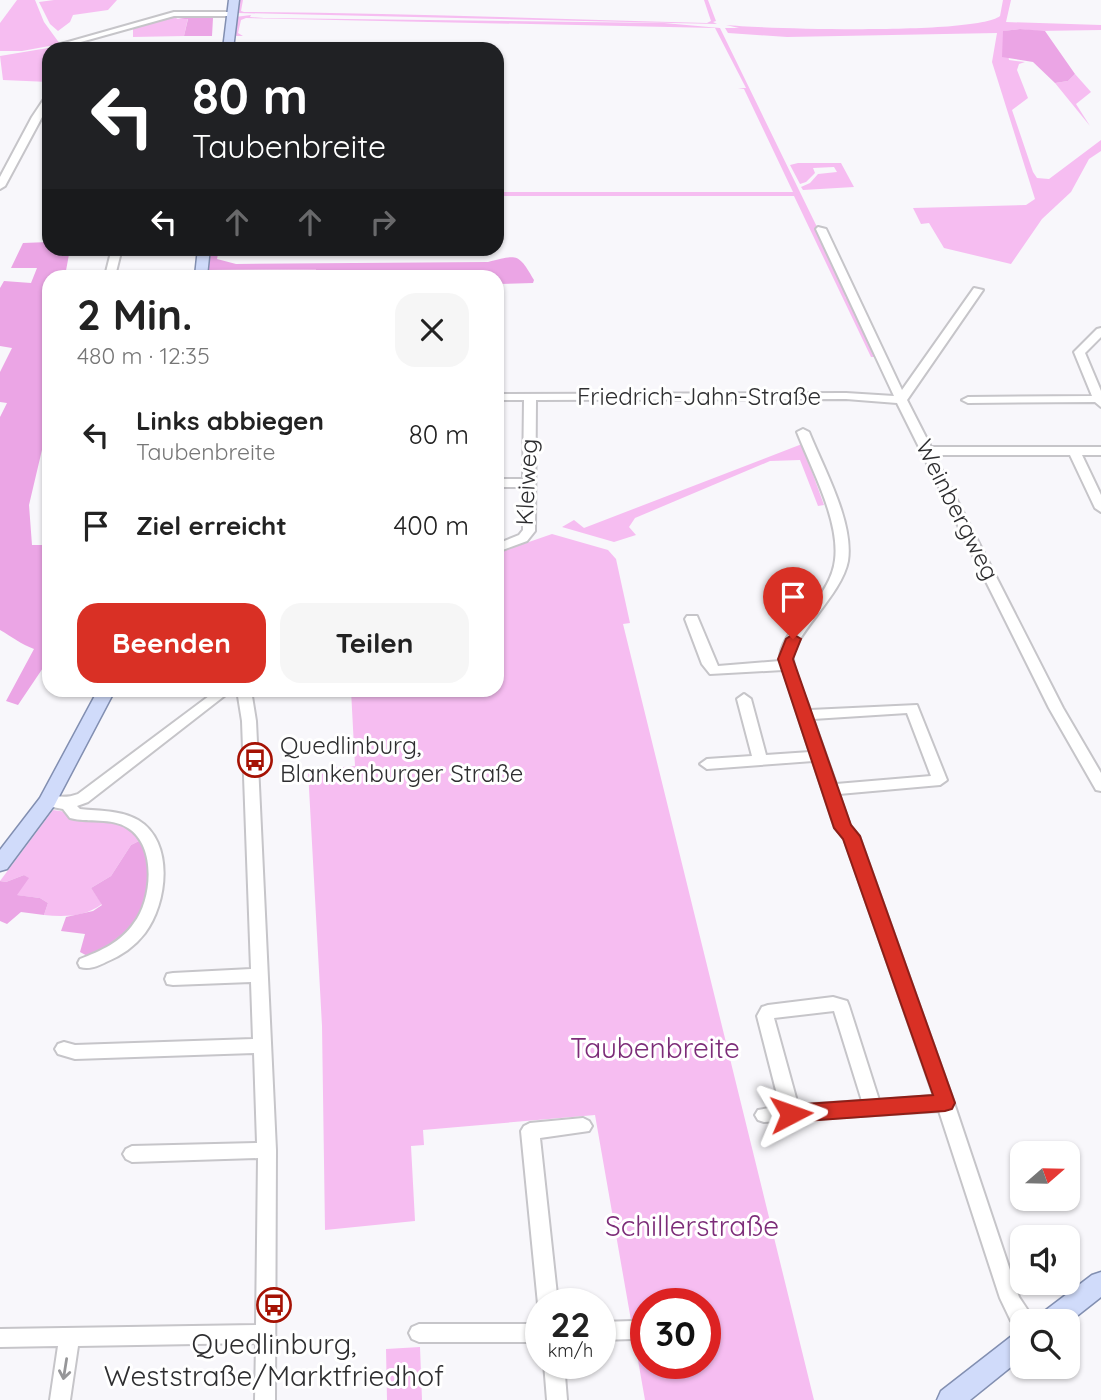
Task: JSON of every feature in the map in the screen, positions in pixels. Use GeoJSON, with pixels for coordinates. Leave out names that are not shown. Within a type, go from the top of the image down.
{"type":"FeatureCollection","features":[{"type":"Feature","properties":{"kind":"main road"},"geometry":{"type":"LineString","coordinates":[[229,42],[234,0]]}},
{"type":"Feature","properties":{"kind":"main road"},"geometry":{"type":"LineString","coordinates":[[0,864],[47,801],[102,697]]}},
{"type":"Feature","properties":{"kind":"main road"},"geometry":{"type":"LineString","coordinates":[[1067,1309],[1101,1283]]}},
{"type":"Feature","properties":{"kind":"main road"},"geometry":{"type":"LineString","coordinates":[[950,1400],[1010,1352]]}},
{"type":"Feature","properties":{"kind":"street"},"geometry":{"type":"LineString","coordinates":[[80,42],[174,14],[232,14]]}},
{"type":"Feature","properties":{"kind":"street"},"geometry":{"type":"LineString","coordinates":[[0,187],[42,108]]}},
{"type":"Feature","properties":{"kind":"street","name":"Weinbergweg"},"geometry":{"type":"LineString","coordinates":[[821,229],[901,400],[1056,708],[1101,786]]}},
{"type":"Feature","properties":{"kind":"street"},"geometry":{"type":"LineString","coordinates":[[901,400],[978,290]]}},
{"type":"Feature","properties":{"kind":"street"},"geometry":{"type":"LineString","coordinates":[[968,400],[1100,401],[1079,352],[1101,331]]}},
{"type":"Feature","properties":{"kind":"street","name":"Friedrich-Jahn-Straße"},"geometry":{"type":"LineString","coordinates":[[504,397],[846,396],[901,400]]}},
{"type":"Feature","properties":{"kind":"street","name":"Kleiweg"},"geometry":{"type":"LineString","coordinates":[[504,545],[523,538],[529,531],[530,397]]}},
{"type":"Feature","properties":{"kind":"street"},"geometry":{"type":"LineString","coordinates":[[803,432],[833,514],[842,554],[839,571],[830,590],[785,656],[829,790],[843,828],[851,836],[1010,1298],[1017,1309]]}},
{"type":"Feature","properties":{"kind":"street"},"geometry":{"type":"LineString","coordinates":[[1074,450],[1101,508]]}},
{"type":"Feature","properties":{"kind":"street"},"geometry":{"type":"LineString","coordinates":[[927,451],[1101,451]]}},
{"type":"Feature","properties":{"kind":"street"},"geometry":{"type":"LineString","coordinates":[[504,483],[529,483]]}},
{"type":"Feature","properties":{"kind":"street"},"geometry":{"type":"LineString","coordinates":[[692,619],[713,670],[723,672],[788,665]]}},
{"type":"Feature","properties":{"kind":"street"},"geometry":{"type":"LineString","coordinates":[[47,801],[68,804],[83,797],[216,697]]}},
{"type":"Feature","properties":{"kind":"street"},"geometry":{"type":"LineString","coordinates":[[245,697],[249,722],[267,1150],[265,1400]]}},
{"type":"Feature","properties":{"kind":"street"},"geometry":{"type":"LineString","coordinates":[[744,699],[760,759]]}},
{"type":"Feature","properties":{"kind":"street"},"geometry":{"type":"LineString","coordinates":[[804,715],[912,708],[940,780],[829,790]]}},
{"type":"Feature","properties":{"kind":"street"},"geometry":{"type":"LineString","coordinates":[[707,764],[817,756]]}},
{"type":"Feature","properties":{"kind":"street"},"geometry":{"type":"LineString","coordinates":[[68,804],[75,814],[101,814],[120,818],[134,825],[149,841],[155,860],[155,895],[145,921],[122,947],[103,958],[86,963]]}},
{"type":"Feature","properties":{"kind":"street"},"geometry":{"type":"LineString","coordinates":[[173,979],[259,975]]}},
{"type":"Feature","properties":{"kind":"street"},"geometry":{"type":"LineString","coordinates":[[791,1114],[765,1016],[770,1010],[833,1003],[843,1009],[873,1108]]}},
{"type":"Feature","properties":{"kind":"street"},"geometry":{"type":"LineString","coordinates":[[64,1049],[75,1052],[262,1046]]}},
{"type":"Feature","properties":{"kind":"street"},"geometry":{"type":"LineString","coordinates":[[764,1115],[945,1103]]}},
{"type":"Feature","properties":{"kind":"street"},"geometry":{"type":"LineString","coordinates":[[546,1288],[530,1131],[583,1126]]}},
{"type":"Feature","properties":{"kind":"street"},"geometry":{"type":"LineString","coordinates":[[132,1154],[267,1150]]}},
{"type":"Feature","properties":{"kind":"street"},"geometry":{"type":"LineString","coordinates":[[419,1333],[525,1333]]}},
{"type":"Feature","properties":{"kind":"street"},"geometry":{"type":"LineString","coordinates":[[0,1338],[265,1334]]}},
{"type":"Feature","properties":{"kind":"street"},"geometry":{"type":"LineString","coordinates":[[60,1400],[69,1339]]}},
{"type":"Feature","properties":{"kind":"street"},"geometry":{"type":"LineString","coordinates":[[555,1379],[557,1400]]}},
{"type":"Feature","properties":{"kind":"green space"},"geometry":{"type":"Polygon","coordinates":[[[17,0],[35,0],[44,22],[59,42],[42,42],[42,47],[22,51],[0,51],[0,23],[17,0]]]}},
{"type":"Feature","properties":{"kind":"green space"},"geometry":{"type":"Polygon","coordinates":[[[117,0],[108,10],[73,15],[70,22],[58,31],[50,24],[39,2],[117,0]]]}},
{"type":"Feature","properties":{"kind":"green space"},"geometry":{"type":"Polygon","coordinates":[[[237,0],[243,0],[241,11],[244,12],[707,23],[711,21],[704,0],[708,0],[716,21],[713,22],[717,24],[238,13],[237,0]]]}},
{"type":"Feature","properties":{"kind":"green space"},"geometry":{"type":"Polygon","coordinates":[[[1003,0],[1011,0],[1006,22],[1101,25],[1101,30],[1004,31],[1009,60],[1025,62],[1019,64],[1017,70],[1028,98],[1012,110],[1037,178],[1049,179],[1101,140],[1101,151],[1089,159],[1071,192],[1042,219],[1011,264],[944,248],[929,223],[921,224],[913,208],[1026,205],[1035,199],[992,62],[997,33],[787,37],[728,33],[725,28],[739,28],[726,25],[869,29],[953,26],[983,22],[1000,16],[1003,0]]]}},
{"type":"Feature","properties":{"kind":"green space"},"geometry":{"type":"Polygon","coordinates":[[[171,15],[183,15],[176,19],[188,18],[184,36],[133,37],[133,28],[130,26],[171,15]]]}},
{"type":"Feature","properties":{"kind":"green space"},"geometry":{"type":"Polygon","coordinates":[[[251,15],[250,17],[264,18],[664,23],[720,28],[817,227],[817,233],[829,253],[827,255],[842,278],[838,279],[842,288],[847,288],[850,295],[845,297],[853,300],[858,312],[854,313],[879,357],[871,357],[794,196],[504,196],[504,192],[793,192],[744,89],[738,88],[746,88],[715,28],[246,18],[241,20],[238,33],[243,36],[232,36],[235,17],[251,15]]]}},
{"type":"Feature","properties":{"kind":"green space"},"geometry":{"type":"Polygon","coordinates":[[[42,49],[42,82],[3,80],[0,56],[42,49]]]}},
{"type":"Feature","properties":{"kind":"green space"},"geometry":{"type":"Polygon","coordinates":[[[1075,74],[1091,92],[1076,104],[1090,126],[1055,83],[1068,81],[1075,74]]]}},
{"type":"Feature","properties":{"kind":"green space"},"geometry":{"type":"Polygon","coordinates":[[[841,163],[854,187],[803,190],[801,187],[810,183],[818,174],[837,172],[834,167],[813,168],[815,173],[800,184],[790,165],[841,163]]]}},
{"type":"Feature","properties":{"kind":"green space"},"geometry":{"type":"Polygon","coordinates":[[[316,269],[316,270],[208,270],[316,269]]]}},
{"type":"Feature","properties":{"kind":"green space"},"geometry":{"type":"Polygon","coordinates":[[[802,444],[824,505],[818,506],[800,460],[770,461],[635,518],[629,527],[636,535],[614,542],[562,527],[574,520],[584,528],[802,444]]]}},
{"type":"Feature","properties":{"kind":"green space"},"geometry":{"type":"Polygon","coordinates":[[[552,534],[608,550],[616,559],[630,623],[623,624],[814,1400],[645,1400],[641,1379],[721,1379],[721,1288],[630,1288],[630,1314],[595,1115],[423,1130],[424,1145],[411,1146],[415,1221],[325,1230],[322,1026],[308,770],[355,766],[351,697],[504,697],[504,551],[552,534]]]}},
{"type":"Feature","properties":{"kind":"green space"},"geometry":{"type":"Polygon","coordinates":[[[53,810],[101,817],[131,826],[143,839],[131,845],[111,876],[91,888],[102,904],[81,914],[44,915],[48,903],[40,898],[16,895],[28,878],[24,875],[6,882],[0,881],[53,810]]]}},
{"type":"Feature","properties":{"kind":"green space"},"geometry":{"type":"Polygon","coordinates":[[[420,1347],[422,1400],[387,1400],[386,1349],[420,1347]]]}},
{"type":"Feature","properties":{"kind":"shaded area"},"geometry":{"type":"Polygon","coordinates":[[[206,15],[205,17],[213,18],[212,36],[184,36],[188,19],[178,19],[206,15]]]}},
{"type":"Feature","properties":{"kind":"shaded area"},"geometry":{"type":"Polygon","coordinates":[[[1003,31],[1045,31],[1075,74],[1068,81],[1055,83],[1033,62],[1002,57],[1003,31]]]}},
{"type":"Feature","properties":{"kind":"shaded area"},"geometry":{"type":"Polygon","coordinates":[[[42,242],[42,256],[69,256],[66,270],[42,270],[42,450],[29,505],[32,545],[42,545],[42,669],[18,705],[6,701],[34,649],[0,630],[0,417],[7,403],[0,402],[0,372],[12,348],[0,346],[0,288],[4,281],[31,283],[37,268],[11,268],[23,243],[42,242]]]}},
{"type":"Feature","properties":{"kind":"shaded area"},"geometry":{"type":"Polygon","coordinates":[[[209,256],[218,256],[217,259],[236,264],[488,262],[511,257],[524,264],[534,280],[533,283],[504,284],[504,270],[207,270],[209,256]]]}},
{"type":"Feature","properties":{"kind":"shaded area"},"geometry":{"type":"Polygon","coordinates":[[[143,839],[150,876],[144,913],[126,938],[91,958],[80,952],[85,934],[61,931],[66,917],[93,911],[102,905],[91,888],[111,876],[131,845],[143,839]]]}},
{"type":"Feature","properties":{"kind":"shaded area"},"geometry":{"type":"Polygon","coordinates":[[[24,875],[29,878],[17,895],[40,898],[48,903],[44,915],[21,912],[7,924],[0,921],[0,881],[6,882],[24,875]]]}},
{"type":"Feature","properties":{"kind":"place","name":"Quedlinburg, Blankenburger Straße"},"geometry":{"type":"Point","coordinates":[255,760]}},
{"type":"Feature","properties":{"kind":"place","name":"Quedlinburg, Weststraße/Marktfriedhof"},"geometry":{"type":"Point","coordinates":[274,1305]}},
{"type":"Feature","properties":{"kind":"route"},"geometry":{"type":"LineString","coordinates":[[791,1114],[945,1103],[851,836],[843,828],[785,656],[793,639]]}},
{"type":"Feature","properties":{"kind":"park label","name":"Taubenbreite"},"geometry":{"type":"Point","coordinates":[655,1048]}},
{"type":"Feature","properties":{"kind":"park label","name":"Schillerstraße"},"geometry":{"type":"Point","coordinates":[692,1226]}}]}
